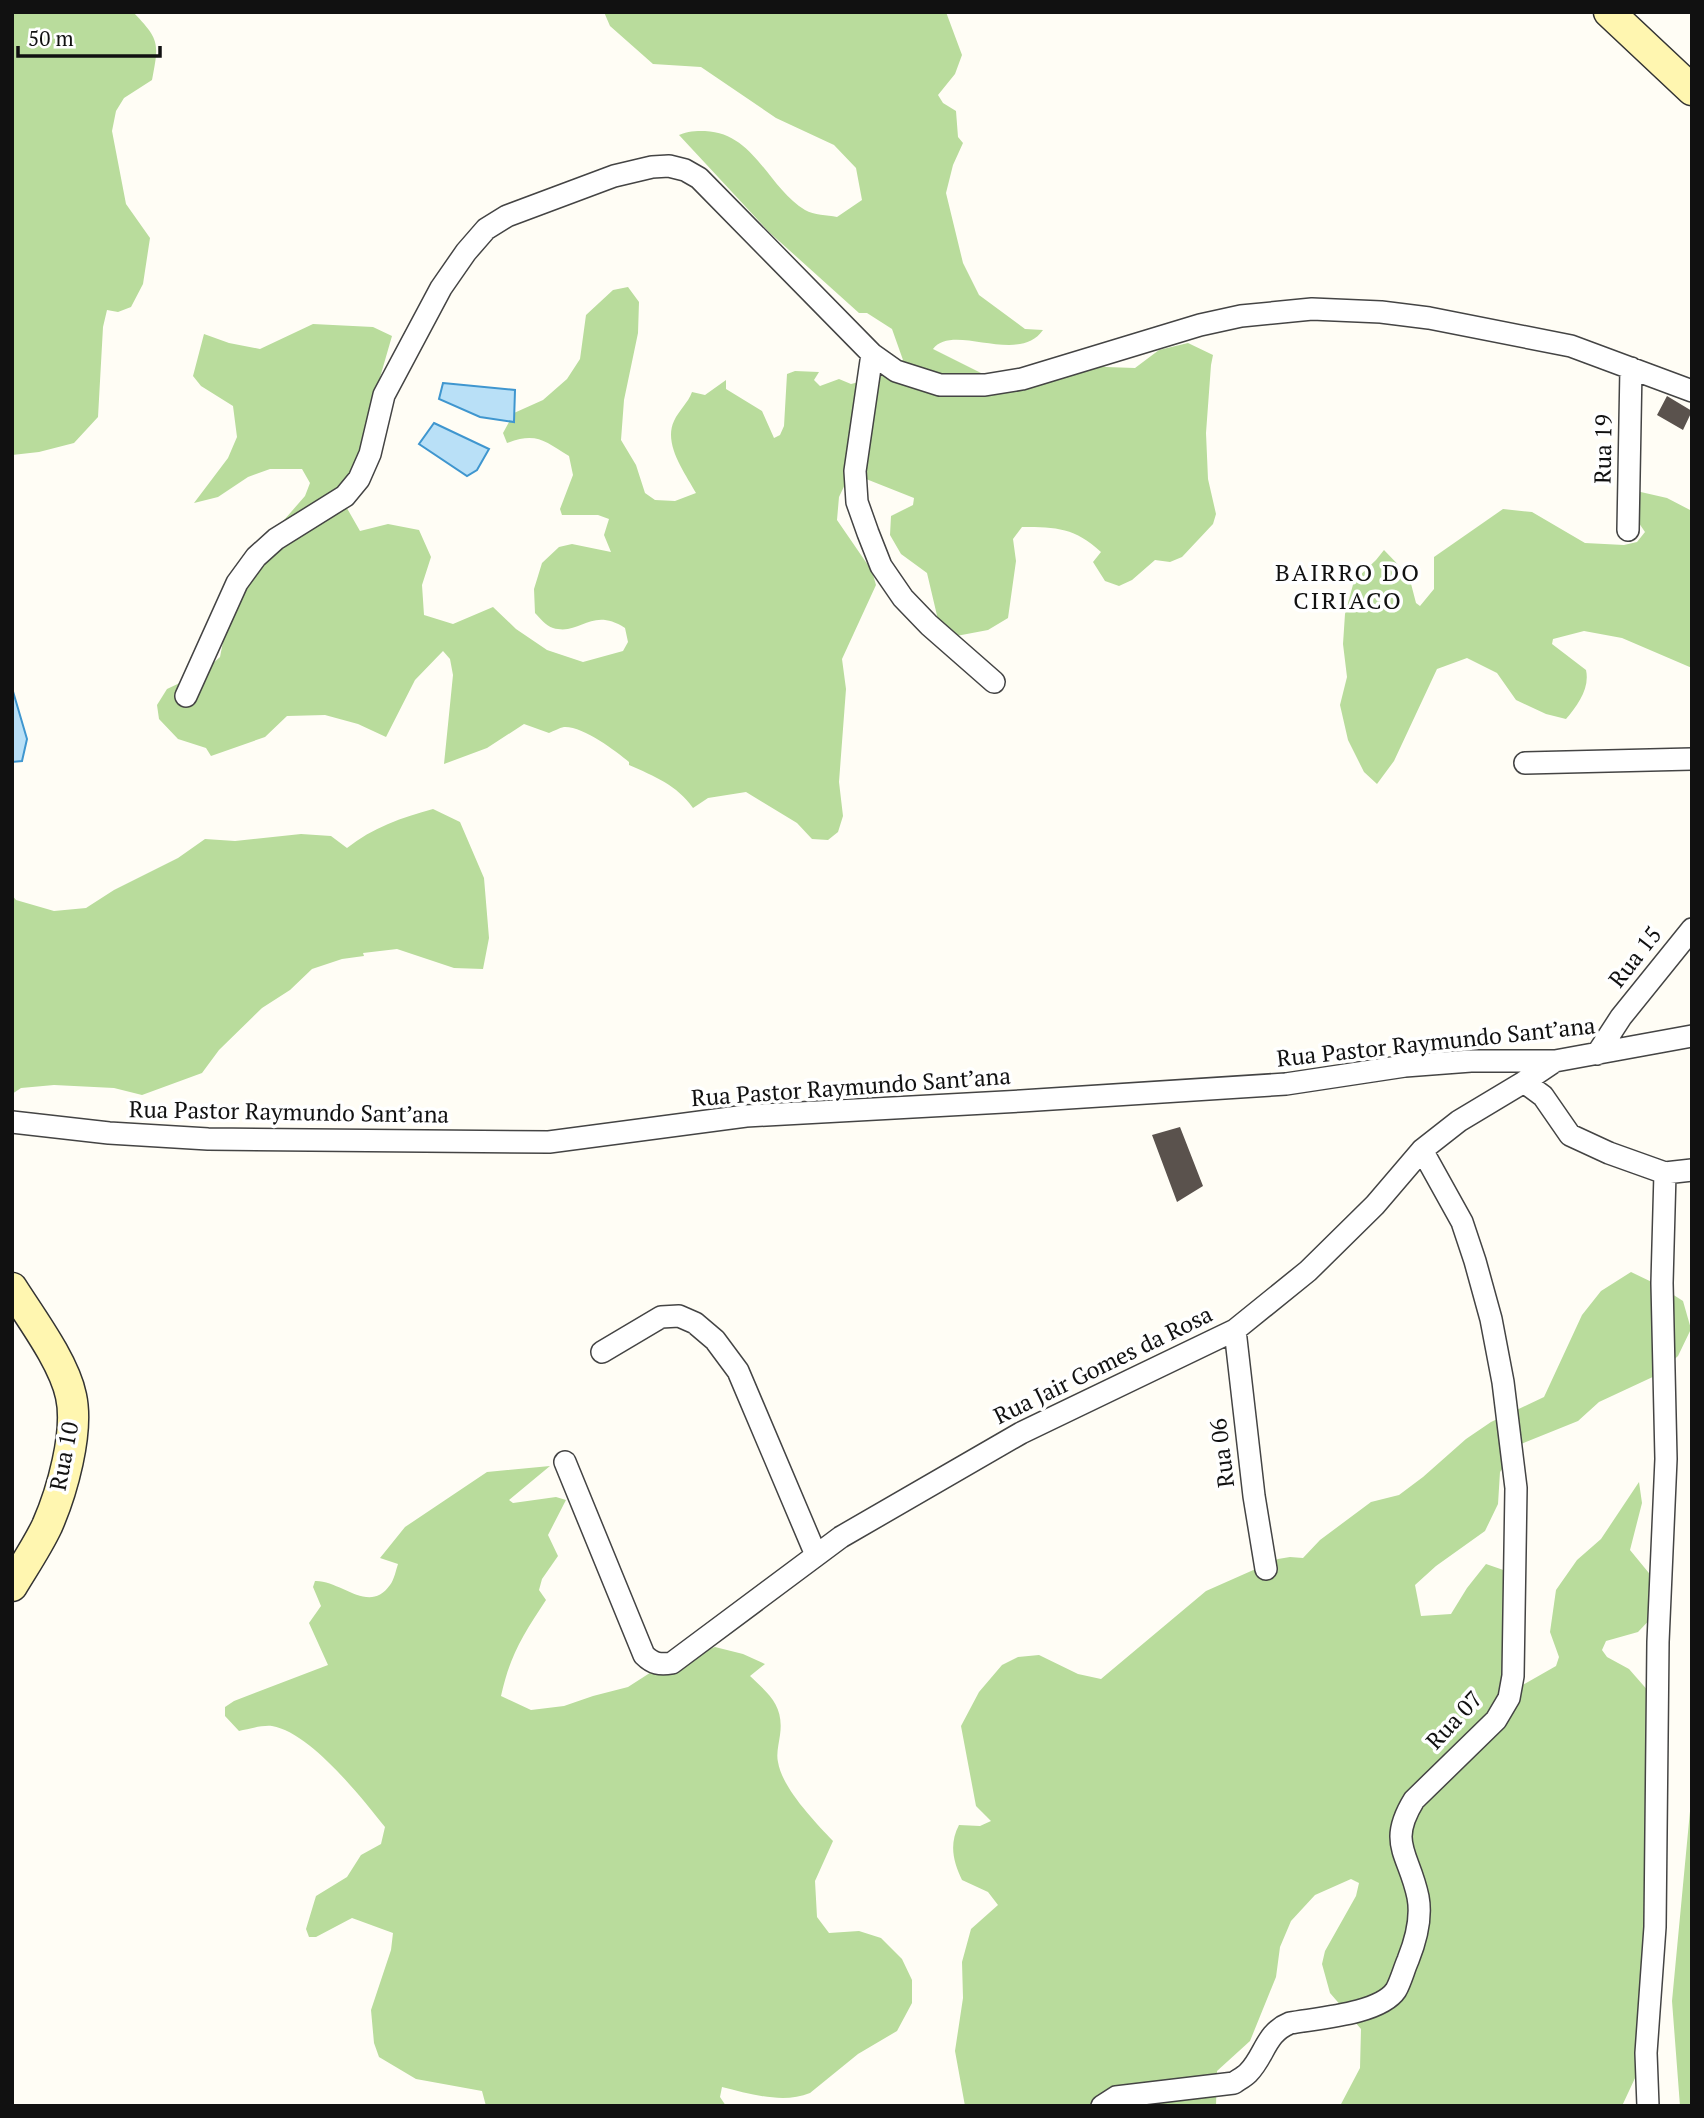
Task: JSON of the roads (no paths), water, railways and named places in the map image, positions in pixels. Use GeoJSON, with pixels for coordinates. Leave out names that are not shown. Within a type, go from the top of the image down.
{"type":"FeatureCollection","features":[{"type":"Feature","properties":{"kind":"street"},"geometry":{"type":"LineString","coordinates":[[1609,12],[1692,90]]}},
{"type":"Feature","properties":{"kind":"street"},"geometry":{"type":"LineString","coordinates":[[186,695],[237,583],[256,557],[276,539],[345,496],[359,479],[370,454],[376,419],[384,395],[441,288],[486,229],[507,216],[614,176],[652,167],[669,166],[685,170],[699,178],[872,354],[896,371],[940,385],[985,385],[1023,379],[1200,325],[1241,316],[1312,309],[1381,312],[1429,318],[1571,346],[1692,391]]}},
{"type":"Feature","properties":{"kind":"street"},"geometry":{"type":"LineString","coordinates":[[872,354],[855,471],[857,502],[868,533],[881,566],[903,598],[929,625],[994,682]]}},
{"type":"Feature","properties":{"kind":"street","name":"Rua 19"},"geometry":{"type":"LineString","coordinates":[[1628,530],[1631,368]]}},
{"type":"Feature","properties":{"kind":"street"},"geometry":{"type":"LineString","coordinates":[[1525,763],[1692,759]]}},
{"type":"Feature","properties":{"kind":"street","name":"Rua 15"},"geometry":{"type":"LineString","coordinates":[[1597,1054],[1621,1017],[1692,929]]}},
{"type":"Feature","properties":{"kind":"street","name":"Rua Pastor Raymundo Sant’ana"},"geometry":{"type":"LineString","coordinates":[[12,1122],[109,1133],[208,1139],[549,1142],[746,1116],[1286,1084],[1405,1066],[1471,1061],[1555,1061],[1692,1036]]}},
{"type":"Feature","properties":{"kind":"street","name":"Rua Jair Gomes da Rosa"},"geometry":{"type":"LineString","coordinates":[[565,1462],[644,1655],[652,1663],[673,1663],[841,1537],[1021,1433],[1235,1330],[1308,1270],[1375,1205],[1422,1150],[1459,1121],[1555,1061]]}},
{"type":"Feature","properties":{"kind":"street"},"geometry":{"type":"LineString","coordinates":[[1524,1082],[1544,1096],[1570,1135],[1609,1153],[1665,1173],[1692,1170]]}},
{"type":"Feature","properties":{"kind":"street","name":"Rua 07"},"geometry":{"type":"LineString","coordinates":[[1102,2106],[1116,2097],[1234,2082],[1247,2074],[1279,2028],[1290,2023],[1371,2008],[1385,2001],[1396,1989],[1415,1944],[1419,1918],[1418,1897],[1400,1842],[1405,1816],[1414,1800],[1496,1720],[1509,1698],[1513,1676],[1516,1488],[1503,1382],[1491,1319],[1462,1222],[1422,1150]]}},
{"type":"Feature","properties":{"kind":"street"},"geometry":{"type":"LineString","coordinates":[[1648,2106],[1646,2053],[1655,1927],[1658,1642],[1666,1459],[1662,1283],[1665,1173]]}},
{"type":"Feature","properties":{"kind":"street","name":"Rua 10"},"geometry":{"type":"LineString","coordinates":[[12,1289],[55,1356],[71,1396],[74,1430],[66,1472],[47,1526],[12,1586]]}},
{"type":"Feature","properties":{"kind":"street"},"geometry":{"type":"LineString","coordinates":[[602,1352],[661,1317],[679,1316],[695,1323],[715,1340],[738,1371],[816,1555]]}},
{"type":"Feature","properties":{"kind":"street","name":"Rua 06"},"geometry":{"type":"LineString","coordinates":[[1235,1330],[1254,1496],[1266,1569]]}},
{"type":"Feature","properties":{"kind":"water"},"geometry":{"type":"Polygon","coordinates":[[[443,383],[515,390],[514,422],[480,417],[439,399],[443,383]]]}},
{"type":"Feature","properties":{"kind":"water"},"geometry":{"type":"Polygon","coordinates":[[[434,423],[489,449],[477,470],[467,476],[419,444],[434,423]]]}},
{"type":"Feature","properties":{"kind":"water"},"geometry":{"type":"Polygon","coordinates":[[[12,688],[27,739],[22,761],[12,762],[12,688]]]}},
{"type":"Feature","properties":{"kind":"district","name":"BAIRRO DO CIRIACO"},"geometry":{"type":"Point","coordinates":[1348,587]}}]}
